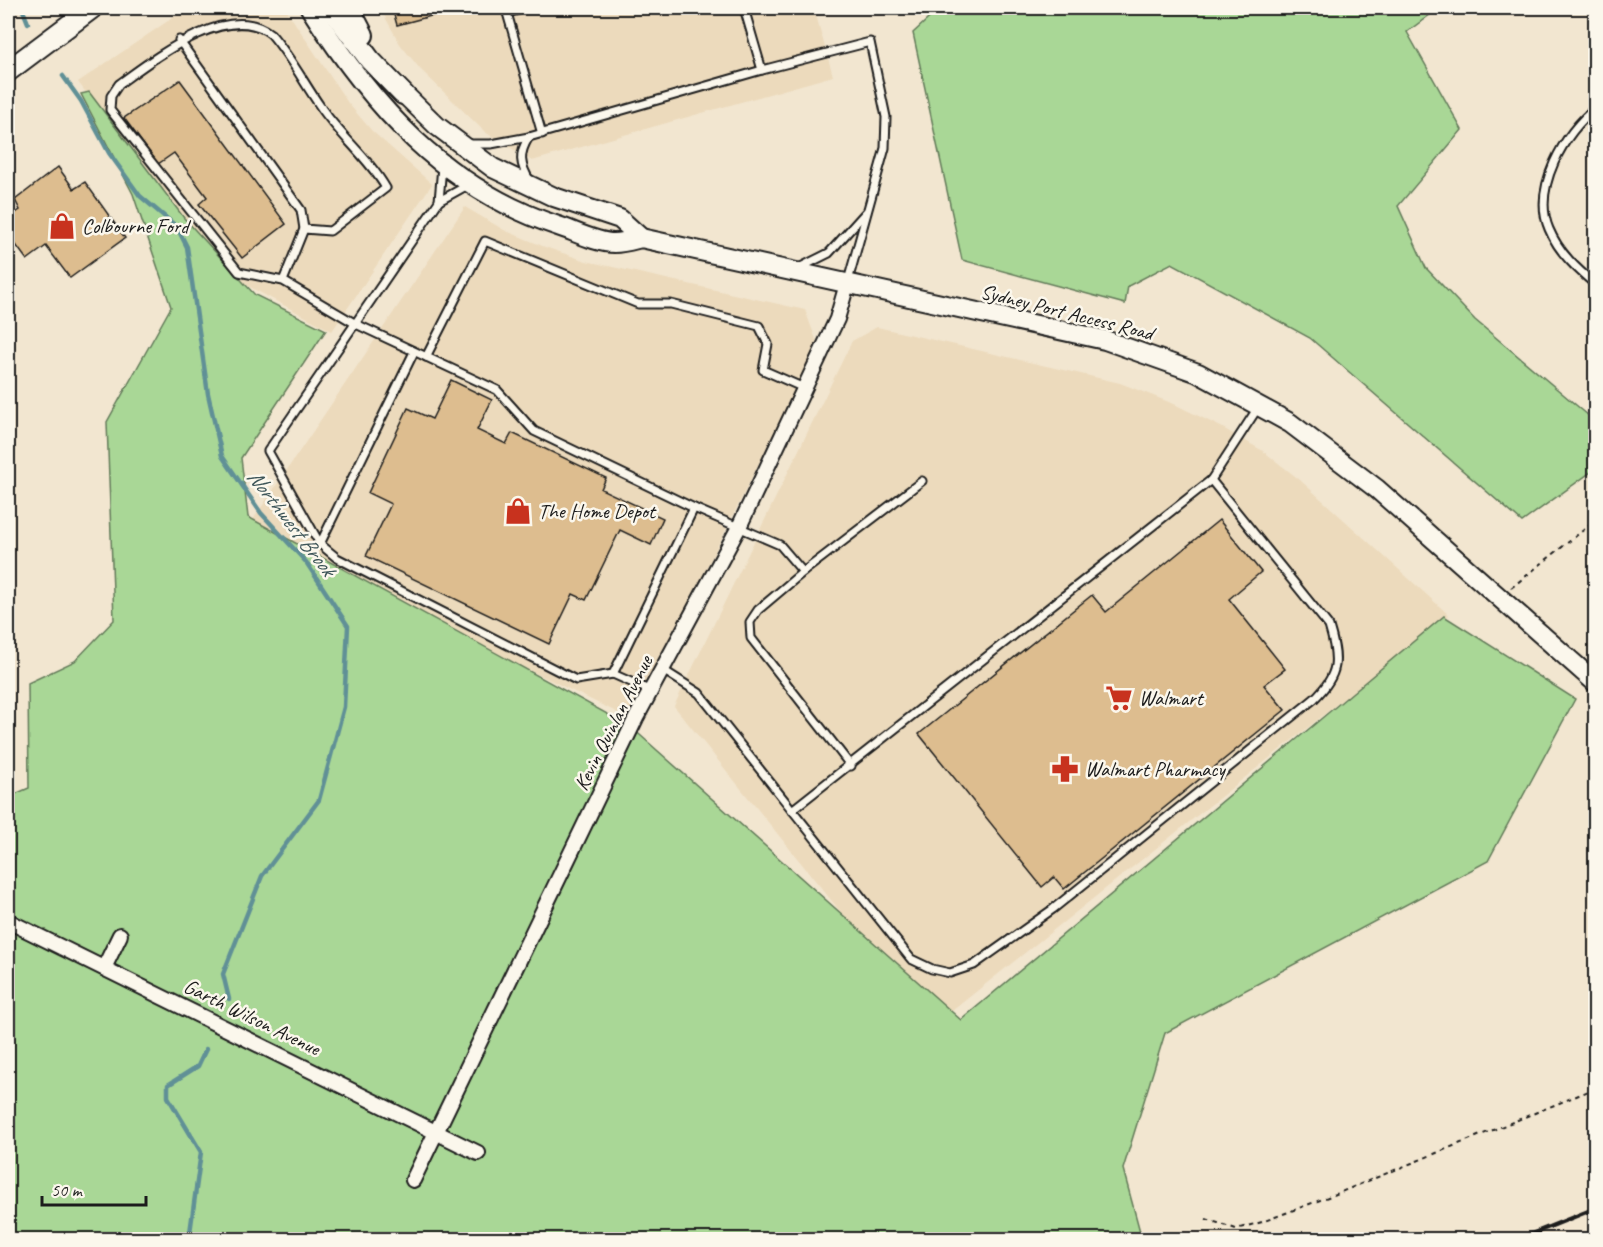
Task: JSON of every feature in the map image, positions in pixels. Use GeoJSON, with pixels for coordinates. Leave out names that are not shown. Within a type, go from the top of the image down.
{"type":"FeatureCollection","features":[{"type":"Feature","properties":{"kind":"main road"},"geometry":{"type":"LineString","coordinates":[[8,71],[92,8]]}},
{"type":"Feature","properties":{"kind":"main road","name":"Sydney Port Access Road"},"geometry":{"type":"LineString","coordinates":[[310,8],[369,93],[405,133],[442,164],[471,184],[522,212],[612,243],[641,238],[1074,333],[1136,349],[1198,373],[1260,405],[1349,466],[1596,682]]}},
{"type":"Feature","properties":{"kind":"main road"},"geometry":{"type":"LineString","coordinates":[[331,8],[370,60],[403,94]]}},
{"type":"Feature","properties":{"kind":"main road","name":"Sydney Port Access Road"},"geometry":{"type":"LineString","coordinates":[[340,8],[365,50],[403,94],[455,142],[493,168],[534,189],[620,219],[641,238]]}},
{"type":"Feature","properties":{"kind":"main road"},"geometry":{"type":"LineString","coordinates":[[349,8],[373,54],[403,94]]}},
{"type":"Feature","properties":{"kind":"street","name":"Kevin Quinlan Avenue"},"geometry":{"type":"LineString","coordinates":[[413,1180],[652,691],[740,525],[837,319],[847,284]]}},
{"type":"Feature","properties":{"kind":"street","name":"Garth Wilson Avenue"},"geometry":{"type":"LineString","coordinates":[[8,921],[478,1153]]}},
{"type":"Feature","properties":{"kind":"street"},"geometry":{"type":"LineString","coordinates":[[104,968],[120,935]]}},
{"type":"Feature","properties":{"kind":"lane"},"geometry":{"type":"LineString","coordinates":[[528,8],[507,14],[542,134]]}},
{"type":"Feature","properties":{"kind":"lane"},"geometry":{"type":"LineString","coordinates":[[744,8],[762,70]]}},
{"type":"Feature","properties":{"kind":"lane"},"geometry":{"type":"LineString","coordinates":[[304,229],[330,231],[386,188],[375,169],[334,127],[270,32],[249,20],[227,16],[200,25],[119,84],[111,96],[111,111],[239,272],[283,281],[356,324],[497,390],[534,431],[694,508],[740,525],[780,545],[803,572]]}},
{"type":"Feature","properties":{"kind":"lane"},"geometry":{"type":"LineString","coordinates":[[179,40],[302,210],[304,229],[283,281]]}},
{"type":"Feature","properties":{"kind":"lane"},"geometry":{"type":"LineString","coordinates":[[455,142],[491,144],[542,134],[762,70],[870,42],[886,117],[885,148],[847,284]]}},
{"type":"Feature","properties":{"kind":"lane"},"geometry":{"type":"LineString","coordinates":[[1596,108],[1581,119],[1563,143],[1551,170],[1546,204],[1548,228],[1567,259],[1596,285]]}},
{"type":"Feature","properties":{"kind":"lane"},"geometry":{"type":"LineString","coordinates":[[529,137],[522,147],[520,159],[534,189]]}},
{"type":"Feature","properties":{"kind":"lane"},"geometry":{"type":"LineString","coordinates":[[439,201],[442,164]]}},
{"type":"Feature","properties":{"kind":"lane"},"geometry":{"type":"LineString","coordinates":[[471,184],[439,201],[268,451],[320,544],[337,558],[576,680],[613,674],[652,691]]}},
{"type":"Feature","properties":{"kind":"lane"},"geometry":{"type":"LineString","coordinates":[[792,272],[829,252],[867,210]]}},
{"type":"Feature","properties":{"kind":"lane"},"geometry":{"type":"LineString","coordinates":[[426,357],[485,241],[638,304],[670,304],[759,326],[768,344],[763,370],[804,388]]}},
{"type":"Feature","properties":{"kind":"lane"},"geometry":{"type":"LineString","coordinates":[[320,544],[414,352]]}},
{"type":"Feature","properties":{"kind":"lane"},"geometry":{"type":"LineString","coordinates":[[792,810],[851,766],[1211,480],[1260,405]]}},
{"type":"Feature","properties":{"kind":"lane"},"geometry":{"type":"LineString","coordinates":[[663,670],[699,693],[911,959],[932,969],[950,973],[974,965],[1053,909],[1314,699],[1326,688],[1335,671],[1337,651],[1329,626],[1211,480]]}},
{"type":"Feature","properties":{"kind":"lane"},"geometry":{"type":"LineString","coordinates":[[851,766],[751,638],[750,622],[758,610],[803,572],[922,481]]}},
{"type":"Feature","properties":{"kind":"lane"},"geometry":{"type":"LineString","coordinates":[[613,674],[694,508]]}},
{"type":"Feature","properties":{"kind":"path"},"geometry":{"type":"LineString","coordinates":[[1499,597],[1596,520]]}},
{"type":"Feature","properties":{"kind":"path"},"geometry":{"type":"LineString","coordinates":[[1206,1219],[1236,1228],[1262,1221],[1336,1194],[1596,1088]]}},
{"type":"Feature","properties":{"kind":"shaded area"},"geometry":{"type":"Polygon","coordinates":[[[187,8],[285,8],[348,103],[372,131],[432,184],[332,331],[235,279],[183,222],[78,82],[187,8]]]}},
{"type":"Feature","properties":{"kind":"shaded area"},"geometry":{"type":"Polygon","coordinates":[[[380,8],[814,8],[833,76],[532,161],[485,132],[420,69],[400,44],[380,8]]]}},
{"type":"Feature","properties":{"kind":"shaded area"},"geometry":{"type":"Polygon","coordinates":[[[465,207],[504,230],[586,261],[805,310],[818,345],[631,719],[244,533],[465,207]]]}},
{"type":"Feature","properties":{"kind":"shaded area"},"geometry":{"type":"Polygon","coordinates":[[[877,327],[1120,383],[1174,404],[1221,427],[1263,451],[1300,480],[1449,615],[933,1026],[674,706],[852,341],[877,327]]]}},
{"type":"Feature","properties":{"kind":"green space"},"geometry":{"type":"Polygon","coordinates":[[[940,8],[1439,8],[1407,32],[1462,130],[1398,206],[1426,268],[1475,320],[1595,421],[1595,469],[1522,522],[1310,338],[1172,263],[1128,286],[1125,304],[962,260],[913,33],[940,8]]]}},
{"type":"Feature","properties":{"kind":"green space"},"geometry":{"type":"Polygon","coordinates":[[[89,92],[184,218],[255,295],[326,330],[241,458],[248,517],[631,727],[961,1020],[1444,616],[1575,699],[1488,861],[1165,1033],[1123,1169],[1142,1239],[8,1240],[8,797],[29,788],[28,683],[75,661],[114,620],[107,422],[171,307],[133,194],[81,94],[89,92]]]}},
{"type":"Feature","properties":{"kind":"building"},"geometry":{"type":"Polygon","coordinates":[[[392,8],[461,8],[397,25],[392,8]]]}},
{"type":"Feature","properties":{"kind":"building"},"geometry":{"type":"Polygon","coordinates":[[[180,80],[286,224],[242,258],[199,204],[207,197],[174,153],[158,164],[124,118],[180,80]]]}},
{"type":"Feature","properties":{"kind":"building","name":"Colbourne Ford"},"geometry":{"type":"Polygon","coordinates":[[[58,167],[74,189],[85,182],[125,238],[70,278],[46,246],[27,260],[8,234],[8,218],[20,210],[15,200],[58,167]]]}},
{"type":"Feature","properties":{"kind":"building","name":"The Home Depot"},"geometry":{"type":"Polygon","coordinates":[[[451,380],[492,400],[477,430],[506,444],[512,433],[606,478],[601,489],[663,518],[651,545],[620,530],[586,600],[573,594],[549,644],[366,556],[391,504],[368,493],[408,408],[432,419],[451,380]]]}},
{"type":"Feature","properties":{"kind":"building","name":"Walmart"},"geometry":{"type":"Polygon","coordinates":[[[1219,520],[1261,572],[1229,599],[1285,669],[1264,685],[1285,710],[1064,889],[1054,877],[1042,887],[919,734],[1092,595],[1106,612],[1219,520]]]}},
{"type":"Feature","properties":{"kind":"waterway","name":"Northwest Brook"},"geometry":{"type":"LineString","coordinates":[[22,8],[28,23]]}},
{"type":"Feature","properties":{"kind":"waterway","name":"Northwest Brook"},"geometry":{"type":"LineString","coordinates":[[63,76],[81,101],[109,153],[140,196],[177,227],[187,247],[208,394],[222,456],[261,513],[306,562],[348,626],[344,707],[319,800],[262,876],[223,974],[229,999]]}},
{"type":"Feature","properties":{"kind":"waterway","name":"Northwest Brook"},"geometry":{"type":"LineString","coordinates":[[189,1240],[201,1152],[168,1097],[168,1085],[198,1066],[206,1049]]}},
{"type":"Feature","properties":{"kind":"railway"},"geometry":{"type":"LineString","coordinates":[[1517,1240],[1596,1208]]}},
{"type":"Feature","properties":{"kind":"place","name":"Colbourne Ford"},"geometry":{"type":"Point","coordinates":[62,226]}},
{"type":"Feature","properties":{"kind":"place","name":"The Home Depot"},"geometry":{"type":"Point","coordinates":[518,511]}},
{"type":"Feature","properties":{"kind":"place","name":"Walmart"},"geometry":{"type":"Point","coordinates":[1119,698]}},
{"type":"Feature","properties":{"kind":"place","name":"Walmart Pharmacy"},"geometry":{"type":"Point","coordinates":[1065,769]}}]}
